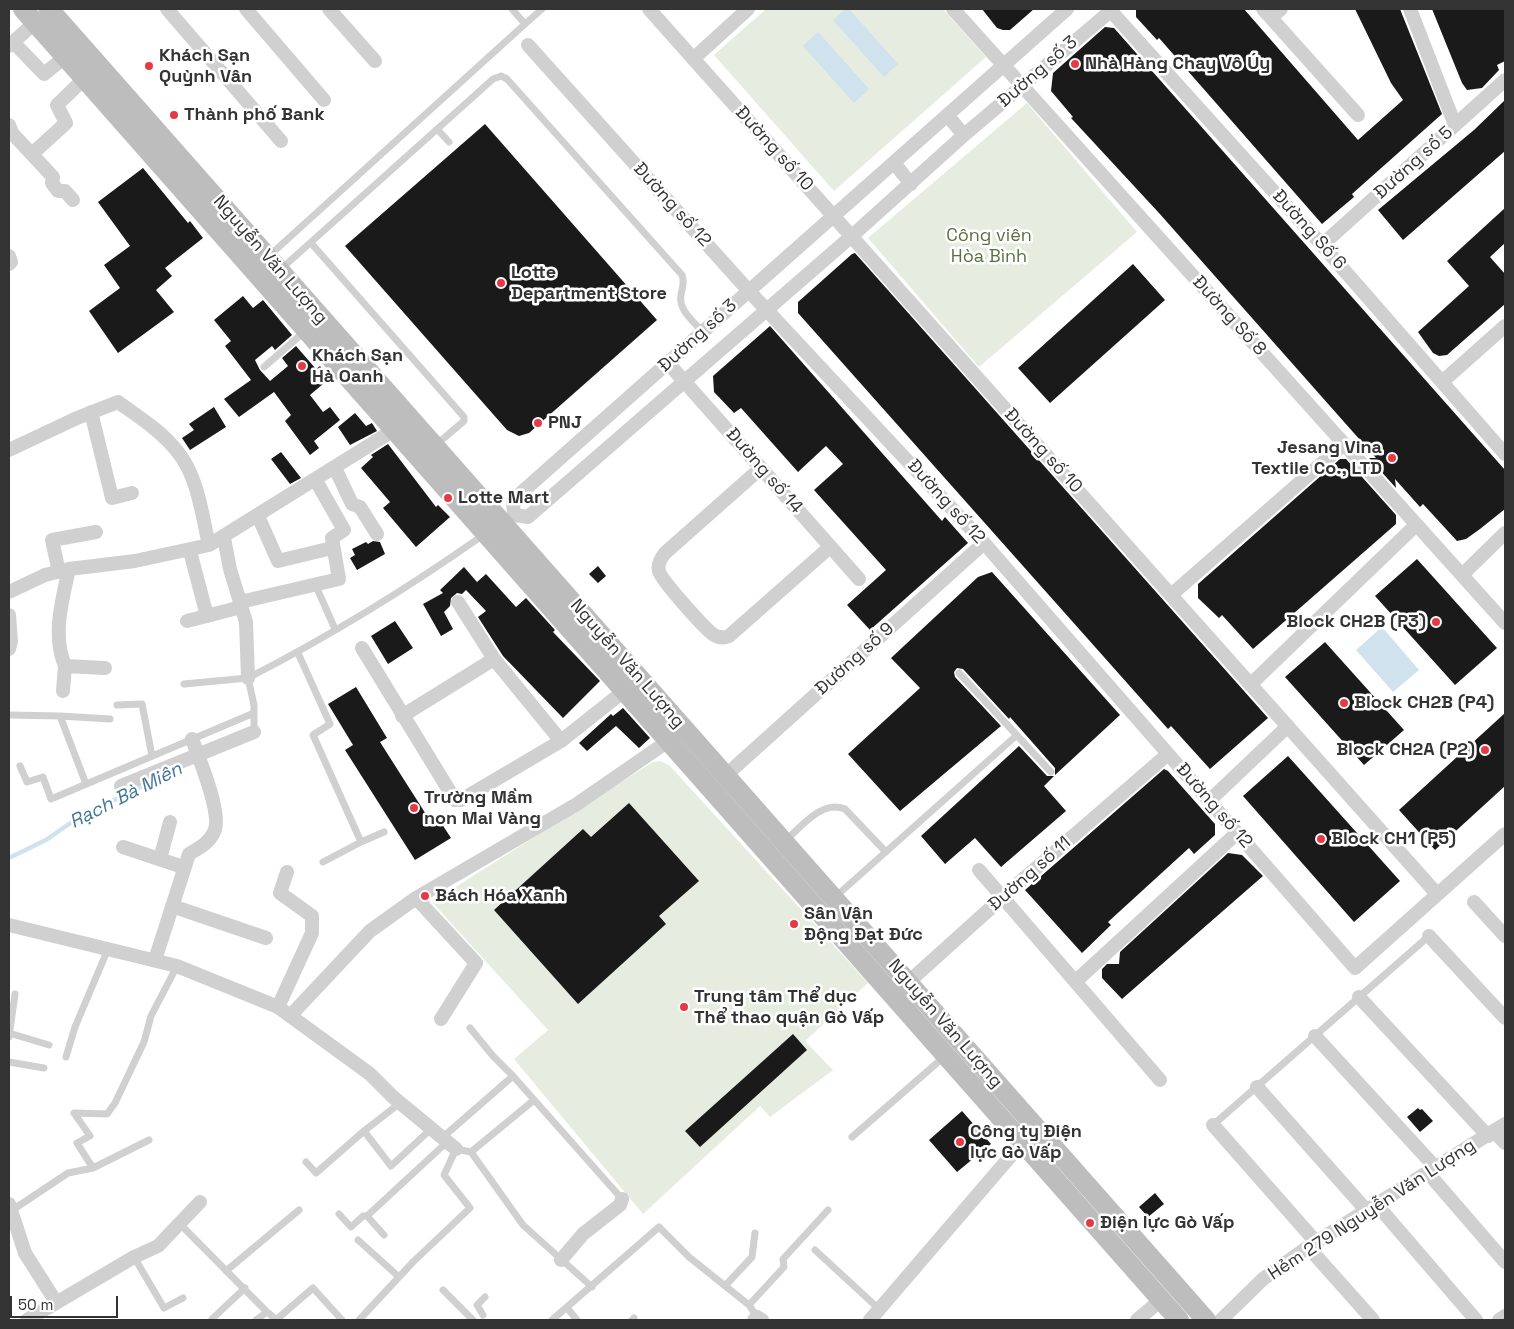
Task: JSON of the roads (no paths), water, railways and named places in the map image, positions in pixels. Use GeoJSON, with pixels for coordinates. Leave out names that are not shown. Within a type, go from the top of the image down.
{"type":"FeatureCollection","features":[{"type":"Feature","properties":{"kind":"street"},"geometry":{"type":"LineString","coordinates":[[167,9],[281,141]]}},
{"type":"Feature","properties":{"kind":"street"},"geometry":{"type":"LineString","coordinates":[[246,9],[324,100]]}},
{"type":"Feature","properties":{"kind":"street"},"geometry":{"type":"LineString","coordinates":[[329,9],[375,60]]}},
{"type":"Feature","properties":{"kind":"street","name":"Đường số 10"},"geometry":{"type":"LineString","coordinates":[[649,9],[853,235],[1437,894]]}},
{"type":"Feature","properties":{"kind":"street"},"geometry":{"type":"LineString","coordinates":[[693,59],[748,9]]}},
{"type":"Feature","properties":{"kind":"street","name":"Đường Số 8"},"geometry":{"type":"LineString","coordinates":[[954,9],[1505,623]]}},
{"type":"Feature","properties":{"kind":"street","name":"Đường số 3"},"geometry":{"type":"LineString","coordinates":[[502,525],[514,500],[704,332],[748,290],[895,164],[947,115],[1067,9]]}},
{"type":"Feature","properties":{"kind":"street","name":"Đường số 3"},"geometry":{"type":"LineString","coordinates":[[502,525],[528,517],[683,380],[853,235],[964,135],[1111,9]]}},
{"type":"Feature","properties":{"kind":"street","name":"Đường Số 6"},"geometry":{"type":"LineString","coordinates":[[1111,9],[1322,245],[1505,454]]}},
{"type":"Feature","properties":{"kind":"street"},"geometry":{"type":"LineString","coordinates":[[1410,9],[1455,125]]}},
{"type":"Feature","properties":{"kind":"street"},"geometry":{"type":"LineString","coordinates":[[42,12],[11,44],[44,74],[66,57]]}},
{"type":"Feature","properties":{"kind":"street","name":"Nguyễn Văn Lượng"},"geometry":{"type":"LineString","coordinates":[[42,12],[66,57],[84,78],[435,446],[893,996],[1179,1320]]}},
{"type":"Feature","properties":{"kind":"street","name":"Nguyễn Văn Lượng"},"geometry":{"type":"LineString","coordinates":[[42,12],[266,270],[306,330],[394,430],[502,525],[624,691],[725,776],[1206,1320]]}},
{"type":"Feature","properties":{"kind":"street"},"geometry":{"type":"LineString","coordinates":[[1271,12],[1358,116]]}},
{"type":"Feature","properties":{"kind":"street","name":"Đường số 12"},"geometry":{"type":"LineString","coordinates":[[528,45],[748,290],[768,309],[984,543],[1355,968],[1437,894]]}},
{"type":"Feature","properties":{"kind":"street"},"geometry":{"type":"LineString","coordinates":[[32,154],[66,123],[57,105],[84,78]]}},
{"type":"Feature","properties":{"kind":"street","name":"Đường số 5"},"geometry":{"type":"LineString","coordinates":[[1322,245],[1505,80]]}},
{"type":"Feature","properties":{"kind":"street"},"geometry":{"type":"LineString","coordinates":[[947,115],[964,135]]}},
{"type":"Feature","properties":{"kind":"street"},"geometry":{"type":"LineString","coordinates":[[9,125],[12,133],[54,177],[52,184],[58,192],[65,191],[73,200]]}},
{"type":"Feature","properties":{"kind":"street"},"geometry":{"type":"LineString","coordinates":[[895,164],[911,184]]}},
{"type":"Feature","properties":{"kind":"street"},"geometry":{"type":"LineString","coordinates":[[9,256],[11,262],[9,264]]}},
{"type":"Feature","properties":{"kind":"street"},"geometry":{"type":"LineString","coordinates":[[1442,382],[1505,326]]}},
{"type":"Feature","properties":{"kind":"street","name":"Đường số 14"},"geometry":{"type":"LineString","coordinates":[[668,364],[859,579]]}},
{"type":"Feature","properties":{"kind":"street"},"geometry":{"type":"LineString","coordinates":[[9,450],[91,412],[118,402],[157,431],[178,452],[194,483],[209,546]]}},
{"type":"Feature","properties":{"kind":"street"},"geometry":{"type":"LineString","coordinates":[[91,412],[112,498],[132,493]]}},
{"type":"Feature","properties":{"kind":"street"},"geometry":{"type":"LineString","coordinates":[[9,592],[45,575],[64,570],[135,561],[209,546],[394,430]]}},
{"type":"Feature","properties":{"kind":"street"},"geometry":{"type":"LineString","coordinates":[[1171,595],[1344,444]]}},
{"type":"Feature","properties":{"kind":"street"},"geometry":{"type":"LineString","coordinates":[[334,468],[352,504],[360,507],[377,534]]}},
{"type":"Feature","properties":{"kind":"street"},"geometry":{"type":"LineString","coordinates":[[761,468],[666,553],[659,562],[658,567],[662,577],[691,611],[716,636],[729,636],[830,547]]}},
{"type":"Feature","properties":{"kind":"street"},"geometry":{"type":"LineString","coordinates":[[186,621],[314,583],[337,580],[340,576],[332,548],[332,537],[344,530],[315,479]]}},
{"type":"Feature","properties":{"kind":"street"},"geometry":{"type":"LineString","coordinates":[[258,516],[278,561],[332,548]]}},
{"type":"Feature","properties":{"kind":"street"},"geometry":{"type":"LineString","coordinates":[[1250,684],[1416,525]]}},
{"type":"Feature","properties":{"kind":"street"},"geometry":{"type":"LineString","coordinates":[[63,691],[65,666],[59,651],[59,635],[64,570],[52,540],[96,532]]}},
{"type":"Feature","properties":{"kind":"street"},"geometry":{"type":"LineString","coordinates":[[1462,576],[1505,533]]}},
{"type":"Feature","properties":{"kind":"street"},"geometry":{"type":"LineString","coordinates":[[224,538],[230,569],[246,622],[248,678]]}},
{"type":"Feature","properties":{"kind":"street","name":"Đường số 9"},"geometry":{"type":"LineString","coordinates":[[725,776],[984,543]]}},
{"type":"Feature","properties":{"kind":"street"},"geometry":{"type":"LineString","coordinates":[[190,551],[207,616]]}},
{"type":"Feature","properties":{"kind":"street"},"geometry":{"type":"LineString","coordinates":[[458,602],[494,659],[561,741]]}},
{"type":"Feature","properties":{"kind":"street"},"geometry":{"type":"LineString","coordinates":[[9,615],[11,641],[9,649]]}},
{"type":"Feature","properties":{"kind":"street"},"geometry":{"type":"LineString","coordinates":[[362,648],[455,800],[461,800],[561,741],[624,691]]}},
{"type":"Feature","properties":{"kind":"street"},"geometry":{"type":"LineString","coordinates":[[402,716],[494,659]]}},
{"type":"Feature","properties":{"kind":"street"},"geometry":{"type":"LineString","coordinates":[[65,666],[105,668]]}},
{"type":"Feature","properties":{"kind":"street"},"geometry":{"type":"LineString","coordinates":[[1209,800],[1288,726]]}},
{"type":"Feature","properties":{"kind":"street"},"geometry":{"type":"LineString","coordinates":[[121,786],[254,732]]}},
{"type":"Feature","properties":{"kind":"street"},"geometry":{"type":"LineString","coordinates":[[291,1015],[370,930],[416,898],[577,804],[676,735]]}},
{"type":"Feature","properties":{"kind":"street"},"geometry":{"type":"LineString","coordinates":[[155,960],[189,854],[206,844],[216,830],[215,805],[192,739]]}},
{"type":"Feature","properties":{"kind":"street","name":"Đường số 11"},"geometry":{"type":"LineString","coordinates":[[893,996],[1004,896],[1168,754]]}},
{"type":"Feature","properties":{"kind":"street"},"geometry":{"type":"LineString","coordinates":[[160,859],[170,822]]}},
{"type":"Feature","properties":{"kind":"street"},"geometry":{"type":"LineString","coordinates":[[1076,981],[1237,833]]}},
{"type":"Feature","properties":{"kind":"street"},"geometry":{"type":"LineString","coordinates":[[1437,894],[1505,834]]}},
{"type":"Feature","properties":{"kind":"street"},"geometry":{"type":"LineString","coordinates":[[123,847],[184,867]]}},
{"type":"Feature","properties":{"kind":"street"},"geometry":{"type":"LineString","coordinates":[[979,870],[1004,896],[1160,1080]]}},
{"type":"Feature","properties":{"kind":"street"},"geometry":{"type":"LineString","coordinates":[[278,1007],[312,933],[312,916],[280,893],[287,872]]}},
{"type":"Feature","properties":{"kind":"street"},"geometry":{"type":"LineString","coordinates":[[416,898],[476,963],[441,1019]]}},
{"type":"Feature","properties":{"kind":"street"},"geometry":{"type":"LineString","coordinates":[[1474,902],[1505,936]]}},
{"type":"Feature","properties":{"kind":"street"},"geometry":{"type":"LineString","coordinates":[[172,906],[266,938]]}},
{"type":"Feature","properties":{"kind":"street"},"geometry":{"type":"LineString","coordinates":[[9,925],[176,966],[278,1007],[370,1074],[400,1103],[449,1143]]}},
{"type":"Feature","properties":{"kind":"street"},"geometry":{"type":"LineString","coordinates":[[1429,936],[1505,1018]]}},
{"type":"Feature","properties":{"kind":"street"},"geometry":{"type":"LineString","coordinates":[[1359,997],[1496,1131],[1505,1143]]}},
{"type":"Feature","properties":{"kind":"street"},"geometry":{"type":"LineString","coordinates":[[1315,1036],[1432,1171],[1505,1262]]}},
{"type":"Feature","properties":{"kind":"street"},"geometry":{"type":"LineString","coordinates":[[1257,1087],[1476,1320]]}},
{"type":"Feature","properties":{"kind":"street"},"geometry":{"type":"LineString","coordinates":[[1214,1125],[1373,1320]]}},
{"type":"Feature","properties":{"kind":"street"},"geometry":{"type":"LineString","coordinates":[[870,1320],[1022,1142],[1037,1128]]}},
{"type":"Feature","properties":{"kind":"street","name":"Hẻm 279 Nguyễn Văn Lượng"},"geometry":{"type":"LineString","coordinates":[[1222,1320],[1263,1279],[1312,1245],[1496,1131]]}},
{"type":"Feature","properties":{"kind":"street"},"geometry":{"type":"LineString","coordinates":[[562,1260],[583,1234],[620,1205],[622,1199]]}},
{"type":"Feature","properties":{"kind":"street"},"geometry":{"type":"LineString","coordinates":[[35,1318],[56,1302],[134,1256],[158,1246],[200,1202]]}},
{"type":"Feature","properties":{"kind":"street"},"geometry":{"type":"LineString","coordinates":[[10,1208],[25,1253],[56,1302]]}},
{"type":"Feature","properties":{"kind":"street"},"geometry":{"type":"LineString","coordinates":[[1137,1320],[1161,1300]]}},
{"type":"Feature","properties":{"kind":"street"},"geometry":{"type":"LineString","coordinates":[[1499,1320],[1505,1316]]}},
{"type":"Feature","properties":{"kind":"lane"},"geometry":{"type":"LineString","coordinates":[[512,9],[525,24]]}},
{"type":"Feature","properties":{"kind":"lane"},"geometry":{"type":"LineString","coordinates":[[266,270],[542,9]]}},
{"type":"Feature","properties":{"kind":"lane"},"geometry":{"type":"LineString","coordinates":[[266,270],[311,243],[493,79],[501,76],[507,79],[682,275],[684,281],[680,297],[681,306],[704,332]]}},
{"type":"Feature","properties":{"kind":"lane"},"geometry":{"type":"LineString","coordinates":[[438,130],[449,142]]}},
{"type":"Feature","properties":{"kind":"lane"},"geometry":{"type":"LineString","coordinates":[[311,243],[464,417],[464,421],[435,446]]}},
{"type":"Feature","properties":{"kind":"lane"},"geometry":{"type":"LineString","coordinates":[[264,367],[306,330]]}},
{"type":"Feature","properties":{"kind":"lane"},"geometry":{"type":"LineString","coordinates":[[184,684],[248,678],[298,653],[335,629],[390,599],[479,538],[502,525]]}},
{"type":"Feature","properties":{"kind":"lane"},"geometry":{"type":"LineString","coordinates":[[314,583],[335,629]]}},
{"type":"Feature","properties":{"kind":"lane"},"geometry":{"type":"LineString","coordinates":[[298,653],[330,724],[313,735],[361,842]]}},
{"type":"Feature","properties":{"kind":"lane"},"geometry":{"type":"LineString","coordinates":[[959,672],[1051,772]]}},
{"type":"Feature","properties":{"kind":"lane"},"geometry":{"type":"LineString","coordinates":[[248,678],[254,705],[254,732]]}},
{"type":"Feature","properties":{"kind":"lane"},"geometry":{"type":"LineString","coordinates":[[117,705],[142,704],[152,756]]}},
{"type":"Feature","properties":{"kind":"lane"},"geometry":{"type":"LineString","coordinates":[[20,766],[27,782],[43,777],[51,799],[254,713]]}},
{"type":"Feature","properties":{"kind":"lane"},"geometry":{"type":"LineString","coordinates":[[9,715],[110,719]]}},
{"type":"Feature","properties":{"kind":"lane"},"geometry":{"type":"LineString","coordinates":[[60,716],[86,784]]}},
{"type":"Feature","properties":{"kind":"lane"},"geometry":{"type":"LineString","coordinates":[[834,898],[1017,736]]}},
{"type":"Feature","properties":{"kind":"lane"},"geometry":{"type":"LineString","coordinates":[[784,842],[811,818],[836,805],[845,809],[886,852]]}},
{"type":"Feature","properties":{"kind":"lane"},"geometry":{"type":"LineString","coordinates":[[323,862],[384,832]]}},
{"type":"Feature","properties":{"kind":"lane"},"geometry":{"type":"LineString","coordinates":[[1214,1125],[1429,936]]}},
{"type":"Feature","properties":{"kind":"lane"},"geometry":{"type":"LineString","coordinates":[[66,1057],[76,1027],[108,949]]}},
{"type":"Feature","properties":{"kind":"lane"},"geometry":{"type":"LineString","coordinates":[[93,1168],[77,1143],[90,1136],[74,1113],[106,1114],[115,1103],[144,1042],[151,1016],[176,966]]}},
{"type":"Feature","properties":{"kind":"lane"},"geometry":{"type":"LineString","coordinates":[[9,1037],[16,994]]}},
{"type":"Feature","properties":{"kind":"lane"},"geometry":{"type":"LineString","coordinates":[[470,1028],[622,1199]]}},
{"type":"Feature","properties":{"kind":"lane"},"geometry":{"type":"LineString","coordinates":[[9,1032],[49,1045]]}},
{"type":"Feature","properties":{"kind":"lane"},"geometry":{"type":"LineString","coordinates":[[852,1136],[946,1055]]}},
{"type":"Feature","properties":{"kind":"lane"},"geometry":{"type":"LineString","coordinates":[[9,1062],[44,1068]]}},
{"type":"Feature","properties":{"kind":"lane"},"geometry":{"type":"LineString","coordinates":[[339,1214],[351,1227],[363,1216],[367,1216],[449,1143],[513,1076]]}},
{"type":"Feature","properties":{"kind":"lane"},"geometry":{"type":"LineString","coordinates":[[471,1152],[534,1100]]}},
{"type":"Feature","properties":{"kind":"lane"},"geometry":{"type":"LineString","coordinates":[[306,1162],[316,1173],[364,1131],[400,1103]]}},
{"type":"Feature","properties":{"kind":"lane"},"geometry":{"type":"LineString","coordinates":[[364,1131],[391,1166],[432,1128]]}},
{"type":"Feature","properties":{"kind":"lane"},"geometry":{"type":"LineString","coordinates":[[10,1208],[68,1173],[93,1168],[149,1140]]}},
{"type":"Feature","properties":{"kind":"lane"},"geometry":{"type":"LineString","coordinates":[[449,1143],[471,1152],[523,1225],[592,1287]]}},
{"type":"Feature","properties":{"kind":"lane"},"geometry":{"type":"LineString","coordinates":[[359,1320],[399,1277],[470,1208],[444,1175],[449,1143]]}},
{"type":"Feature","properties":{"kind":"lane"},"geometry":{"type":"LineString","coordinates":[[226,1271],[299,1210]]}},
{"type":"Feature","properties":{"kind":"lane"},"geometry":{"type":"LineString","coordinates":[[748,1305],[784,1267],[783,1259],[828,1210]]}},
{"type":"Feature","properties":{"kind":"lane"},"geometry":{"type":"LineString","coordinates":[[367,1216],[384,1235]]}},
{"type":"Feature","properties":{"kind":"lane"},"geometry":{"type":"LineString","coordinates":[[179,1223],[277,1320],[312,1288],[342,1320]]}},
{"type":"Feature","properties":{"kind":"lane"},"geometry":{"type":"LineString","coordinates":[[552,1320],[568,1309],[658,1227],[689,1257],[748,1305],[758,1319]]}},
{"type":"Feature","properties":{"kind":"lane"},"geometry":{"type":"LineString","coordinates":[[725,1286],[752,1257],[755,1233]]}},
{"type":"Feature","properties":{"kind":"lane"},"geometry":{"type":"LineString","coordinates":[[358,1240],[399,1277]]}},
{"type":"Feature","properties":{"kind":"lane"},"geometry":{"type":"LineString","coordinates":[[816,1250],[880,1309]]}},
{"type":"Feature","properties":{"kind":"lane"},"geometry":{"type":"LineString","coordinates":[[134,1256],[164,1308],[184,1298]]}},
{"type":"Feature","properties":{"kind":"lane"},"geometry":{"type":"LineString","coordinates":[[212,1319],[245,1288]]}},
{"type":"Feature","properties":{"kind":"lane"},"geometry":{"type":"LineString","coordinates":[[444,1290],[473,1320]]}},
{"type":"Feature","properties":{"kind":"lane"},"geometry":{"type":"LineString","coordinates":[[483,1318],[477,1305],[485,1297]]}},
{"type":"Feature","properties":{"kind":"lane"},"geometry":{"type":"LineString","coordinates":[[568,1309],[577,1320]]}},
{"type":"Feature","properties":{"kind":"lane"},"geometry":{"type":"LineString","coordinates":[[256,1320],[267,1312]]}},
{"type":"Feature","properties":{"kind":"water"},"geometry":{"type":"Polygon","coordinates":[[[845,9],[849,9],[898,64],[884,77],[833,20],[845,9]]]}},
{"type":"Feature","properties":{"kind":"water"},"geometry":{"type":"Polygon","coordinates":[[[818,32],[869,89],[854,103],[803,46],[818,32]]]}},
{"type":"Feature","properties":{"kind":"water"},"geometry":{"type":"Polygon","coordinates":[[[1382,627],[1419,670],[1393,692],[1356,650],[1382,627]]]}},
{"type":"Feature","properties":{"kind":"waterway","name":"Rạch Bà Miên"},"geometry":{"type":"LineString","coordinates":[[9,858],[46,840],[79,817],[166,775]]}},
{"type":"Feature","properties":{"kind":"place","name":"Nhà Hàng Chay Vô Úy"},"geometry":{"type":"Point","coordinates":[1075,64]}},
{"type":"Feature","properties":{"kind":"place","name":"Khách Sạn Quỳnh Vân"},"geometry":{"type":"Point","coordinates":[149,66]}},
{"type":"Feature","properties":{"kind":"place","name":"Thành phố Bank"},"geometry":{"type":"Point","coordinates":[174,115]}},
{"type":"Feature","properties":{"kind":"place","name":"Lotte Department Store"},"geometry":{"type":"Point","coordinates":[501,283]}},
{"type":"Feature","properties":{"kind":"place","name":"Khách Sạn Hà Oanh"},"geometry":{"type":"Point","coordinates":[302,366]}},
{"type":"Feature","properties":{"kind":"place","name":"PNJ"},"geometry":{"type":"Point","coordinates":[538,423]}},
{"type":"Feature","properties":{"kind":"place","name":"Jesang Vina Textile Co., LTD"},"geometry":{"type":"Point","coordinates":[1392,458]}},
{"type":"Feature","properties":{"kind":"place","name":"Lotte Mart"},"geometry":{"type":"Point","coordinates":[448,498]}},
{"type":"Feature","properties":{"kind":"place","name":"Block CH2B (P3)"},"geometry":{"type":"Point","coordinates":[1436,622]}},
{"type":"Feature","properties":{"kind":"place","name":"Block CH2B (P4)"},"geometry":{"type":"Point","coordinates":[1344,703]}},
{"type":"Feature","properties":{"kind":"place","name":"Block CH2A (P2)"},"geometry":{"type":"Point","coordinates":[1485,750]}},
{"type":"Feature","properties":{"kind":"place","name":"Trường Mầm non Mai Vàng"},"geometry":{"type":"Point","coordinates":[414,808]}},
{"type":"Feature","properties":{"kind":"place","name":"Block CH1 (P5)"},"geometry":{"type":"Point","coordinates":[1321,839]}},
{"type":"Feature","properties":{"kind":"place","name":"Bách Hóa Xanh"},"geometry":{"type":"Point","coordinates":[425,896]}},
{"type":"Feature","properties":{"kind":"place","name":"Sân Vận Động Đạt Đức"},"geometry":{"type":"Point","coordinates":[794,924]}},
{"type":"Feature","properties":{"kind":"place","name":"Trung tâm Thể dục Thể thao quận Gò Vấp"},"geometry":{"type":"Point","coordinates":[684,1007]}},
{"type":"Feature","properties":{"kind":"place","name":"Công ty Điện lực Gò Vấp"},"geometry":{"type":"Point","coordinates":[960,1142]}},
{"type":"Feature","properties":{"kind":"place","name":"Điện lực Gò Vấp"},"geometry":{"type":"Point","coordinates":[1090,1223]}},
{"type":"Feature","properties":{"kind":"park label","name":"Công viên Hòa Bình"},"geometry":{"type":"Point","coordinates":[989,246]}}]}
